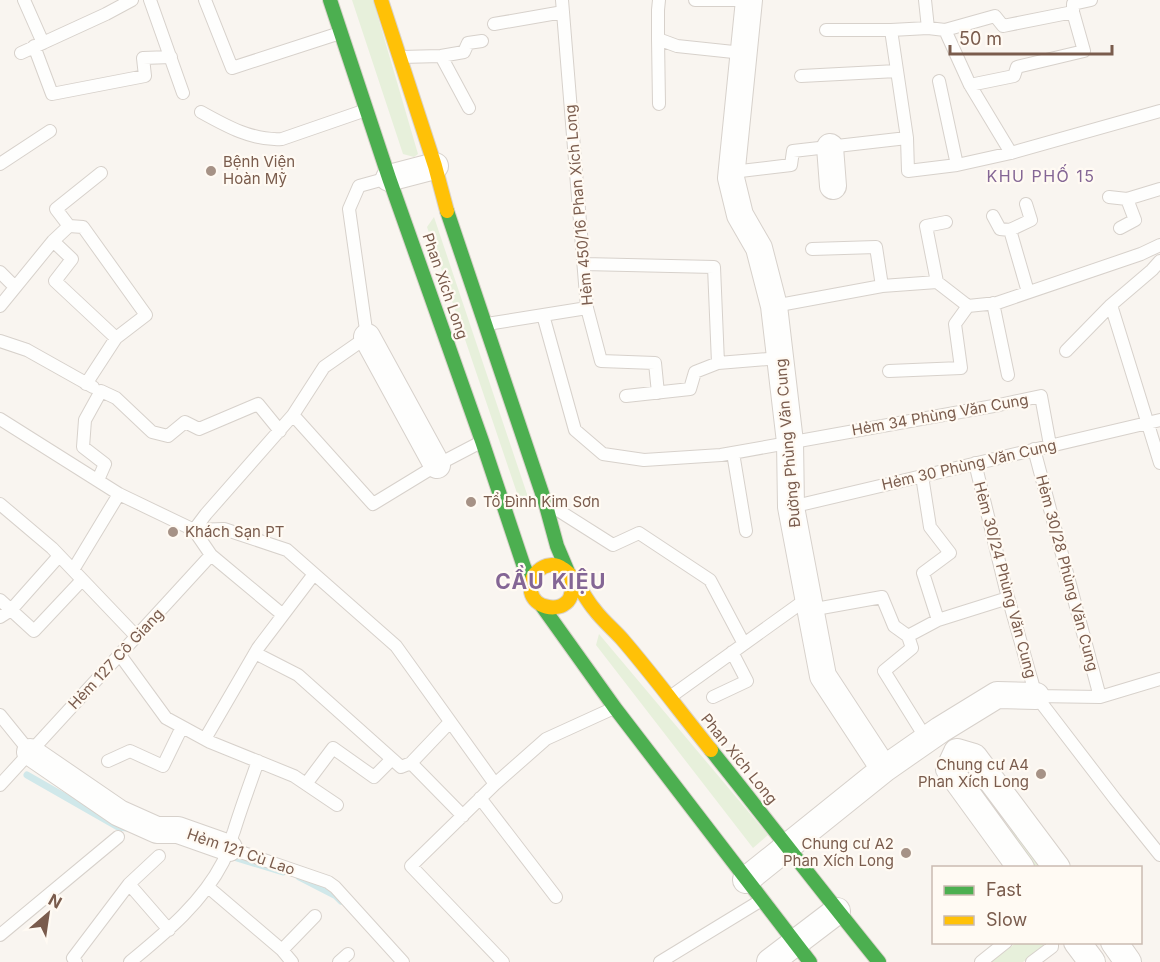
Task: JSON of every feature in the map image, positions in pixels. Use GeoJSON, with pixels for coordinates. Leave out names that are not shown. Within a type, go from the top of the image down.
{"type":"FeatureCollection","features":[{"type":"Feature","properties":{"kind":"street","name":"Phan Xích Long"},"geometry":{"type":"LineString","coordinates":[[330,0],[389,178],[531,582]]}},
{"type":"Feature","properties":{"kind":"street","name":"Phan Xích Long"},"geometry":{"type":"LineString","coordinates":[[381,0],[435,166],[450,221],[557,546],[570,575],[593,608],[622,639],[879,962]]}},
{"type":"Feature","properties":{"kind":"street","name":"Đường Phùng Văn Cung"},"geometry":{"type":"LineString","coordinates":[[748,0],[732,178],[741,215],[759,248],[774,306],[790,442],[790,507],[823,676],[884,769]]}},
{"type":"Feature","properties":{"kind":"street"},"geometry":{"type":"LineString","coordinates":[[830,147],[833,186]]}},
{"type":"Feature","properties":{"kind":"street"},"geometry":{"type":"LineString","coordinates":[[389,178],[435,166]]}},
{"type":"Feature","properties":{"kind":"street"},"geometry":{"type":"LineString","coordinates":[[367,337],[437,465]]}},
{"type":"Feature","properties":{"kind":"street"},"geometry":{"type":"LineString","coordinates":[[542,606],[557,608],[564,604],[572,593],[570,575],[556,566],[549,565],[537,571],[533,576],[531,593],[534,598],[615,708],[802,952]]}},
{"type":"Feature","properties":{"kind":"street"},"geometry":{"type":"LineString","coordinates":[[746,880],[884,769],[997,695],[1036,696]]}},
{"type":"Feature","properties":{"kind":"street"},"geometry":{"type":"LineString","coordinates":[[934,735],[957,753],[974,757],[1056,866]]}},
{"type":"Feature","properties":{"kind":"street","name":"Hẻm 121 Cù Lao"},"geometry":{"type":"LineString","coordinates":[[30,752],[119,813],[157,830],[178,830],[229,848]]}},
{"type":"Feature","properties":{"kind":"street"},"geometry":{"type":"LineString","coordinates":[[957,753],[949,769],[1020,866]]}},
{"type":"Feature","properties":{"kind":"street"},"geometry":{"type":"LineString","coordinates":[[994,830],[1017,814]]}},
{"type":"Feature","properties":{"kind":"street"},"geometry":{"type":"LineString","coordinates":[[770,962],[802,952],[837,911]]}},
{"type":"Feature","properties":{"kind":"street"},"geometry":{"type":"LineString","coordinates":[[1115,944],[1128,962]]}},
{"type":"Feature","properties":{"kind":"lane"},"geometry":{"type":"LineString","coordinates":[[24,0],[52,94],[145,76],[143,58],[171,57]]}},
{"type":"Feature","properties":{"kind":"lane"},"geometry":{"type":"LineString","coordinates":[[21,53],[132,0]]}},
{"type":"Feature","properties":{"kind":"lane"},"geometry":{"type":"LineString","coordinates":[[150,0],[183,93]]}},
{"type":"Feature","properties":{"kind":"lane"},"geometry":{"type":"LineString","coordinates":[[205,0],[232,68],[340,33]]}},
{"type":"Feature","properties":{"kind":"lane"},"geometry":{"type":"LineString","coordinates":[[659,0],[659,104]]}},
{"type":"Feature","properties":{"kind":"lane"},"geometry":{"type":"LineString","coordinates":[[695,0],[748,0]]}},
{"type":"Feature","properties":{"kind":"lane"},"geometry":{"type":"LineString","coordinates":[[925,0],[928,28]]}},
{"type":"Feature","properties":{"kind":"lane"},"geometry":{"type":"LineString","coordinates":[[970,85],[1014,76],[1017,67],[1084,51],[1073,12],[1073,4],[1091,0]]}},
{"type":"Feature","properties":{"kind":"lane"},"geometry":{"type":"LineString","coordinates":[[494,24],[563,6]]}},
{"type":"Feature","properties":{"kind":"lane","name":"Hẻm 450/16 Phan Xích Long"},"geometry":{"type":"LineString","coordinates":[[563,6],[587,308],[601,361],[655,363],[658,393]]}},
{"type":"Feature","properties":{"kind":"lane"},"geometry":{"type":"LineString","coordinates":[[826,30],[928,28],[945,30],[995,16],[1003,26],[1073,12]]}},
{"type":"Feature","properties":{"kind":"lane"},"geometry":{"type":"LineString","coordinates":[[891,30],[907,138],[908,171],[957,165],[1011,153],[1160,111]]}},
{"type":"Feature","properties":{"kind":"lane"},"geometry":{"type":"LineString","coordinates":[[945,30],[970,85],[1011,153]]}},
{"type":"Feature","properties":{"kind":"lane"},"geometry":{"type":"LineString","coordinates":[[658,39],[677,46],[743,52]]}},
{"type":"Feature","properties":{"kind":"lane"},"geometry":{"type":"LineString","coordinates":[[400,57],[441,56],[464,52],[468,43],[482,41]]}},
{"type":"Feature","properties":{"kind":"lane"},"geometry":{"type":"LineString","coordinates":[[441,56],[469,108]]}},
{"type":"Feature","properties":{"kind":"lane"},"geometry":{"type":"LineString","coordinates":[[801,76],[897,71]]}},
{"type":"Feature","properties":{"kind":"lane"},"geometry":{"type":"LineString","coordinates":[[939,81],[957,165]]}},
{"type":"Feature","properties":{"kind":"lane"},"geometry":{"type":"LineString","coordinates":[[201,112],[250,135],[269,140],[282,139],[367,110]]}},
{"type":"Feature","properties":{"kind":"lane"},"geometry":{"type":"LineString","coordinates":[[0,164],[50,131]]}},
{"type":"Feature","properties":{"kind":"lane"},"geometry":{"type":"LineString","coordinates":[[732,172],[791,165],[793,151],[907,138]]}},
{"type":"Feature","properties":{"kind":"lane"},"geometry":{"type":"LineString","coordinates":[[69,226],[56,209],[101,173]]}},
{"type":"Feature","properties":{"kind":"lane"},"geometry":{"type":"LineString","coordinates":[[194,530],[293,415],[324,367],[367,337],[348,209],[359,186],[389,178]]}},
{"type":"Feature","properties":{"kind":"lane"},"geometry":{"type":"LineString","coordinates":[[1109,197],[1127,199],[1160,189]]}},
{"type":"Feature","properties":{"kind":"lane"},"geometry":{"type":"LineString","coordinates":[[1120,228],[1135,220],[1127,199]]}},
{"type":"Feature","properties":{"kind":"lane"},"geometry":{"type":"LineString","coordinates":[[993,216],[1000,229],[1010,230],[1031,220],[1026,204]]}},
{"type":"Feature","properties":{"kind":"lane"},"geometry":{"type":"LineString","coordinates":[[936,282],[926,226],[946,222]]}},
{"type":"Feature","properties":{"kind":"lane"},"geometry":{"type":"LineString","coordinates":[[0,306],[53,241],[69,226],[82,227],[146,315],[116,338],[86,384]]}},
{"type":"Feature","properties":{"kind":"lane"},"geometry":{"type":"LineString","coordinates":[[1010,230],[1028,292]]}},
{"type":"Feature","properties":{"kind":"lane"},"geometry":{"type":"LineString","coordinates":[[53,241],[72,259],[55,281],[116,338]]}},
{"type":"Feature","properties":{"kind":"lane"},"geometry":{"type":"LineString","coordinates":[[774,306],[882,286],[936,282],[968,306],[993,303],[1141,254],[1160,245]]}},
{"type":"Feature","properties":{"kind":"lane"},"geometry":{"type":"LineString","coordinates":[[812,249],[876,247],[882,286]]}},
{"type":"Feature","properties":{"kind":"lane"},"geometry":{"type":"LineString","coordinates":[[1066,351],[1111,305],[1160,261]]}},
{"type":"Feature","properties":{"kind":"lane"},"geometry":{"type":"LineString","coordinates":[[584,264],[714,267],[718,363]]}},
{"type":"Feature","properties":{"kind":"lane"},"geometry":{"type":"LineString","coordinates":[[0,272],[15,287]]}},
{"type":"Feature","properties":{"kind":"lane"},"geometry":{"type":"LineString","coordinates":[[993,303],[1008,375]]}},
{"type":"Feature","properties":{"kind":"lane"},"geometry":{"type":"LineString","coordinates":[[1111,305],[1154,421],[1160,463]]}},
{"type":"Feature","properties":{"kind":"lane"},"geometry":{"type":"LineString","coordinates":[[889,371],[961,368],[955,324],[968,306]]}},
{"type":"Feature","properties":{"kind":"lane"},"geometry":{"type":"LineString","coordinates":[[485,324],[587,308]]}},
{"type":"Feature","properties":{"kind":"lane"},"geometry":{"type":"LineString","coordinates":[[543,315],[575,430],[603,454],[644,460],[721,455],[790,442]]}},
{"type":"Feature","properties":{"kind":"lane"},"geometry":{"type":"LineString","coordinates":[[0,341],[27,351],[116,398],[152,432],[168,436],[185,422],[200,429],[258,404],[280,430]]}},
{"type":"Feature","properties":{"kind":"lane"},"geometry":{"type":"LineString","coordinates":[[626,396],[690,389],[695,372],[718,363],[781,358]]}},
{"type":"Feature","properties":{"kind":"lane"},"geometry":{"type":"LineString","coordinates":[[98,480],[105,464],[83,447],[85,420],[101,391]]}},
{"type":"Feature","properties":{"kind":"lane","name":"Hẻm 34 Phùng Văn Cung"},"geometry":{"type":"LineString","coordinates":[[790,442],[1041,396],[1050,445]]}},
{"type":"Feature","properties":{"kind":"lane"},"geometry":{"type":"LineString","coordinates":[[293,415],[373,504],[482,441]]}},
{"type":"Feature","properties":{"kind":"lane"},"geometry":{"type":"LineString","coordinates":[[0,419],[119,494],[194,530],[224,529],[287,550],[396,646],[495,784]]}},
{"type":"Feature","properties":{"kind":"lane","name":"Hẻm 30 Phùng Văn Cung"},"geometry":{"type":"LineString","coordinates":[[790,507],[1154,421]]}},
{"type":"Feature","properties":{"kind":"lane","name":"Hẻm 30/28 Phùng Văn Cung"},"geometry":{"type":"LineString","coordinates":[[1034,449],[1100,697]]}},
{"type":"Feature","properties":{"kind":"lane"},"geometry":{"type":"LineString","coordinates":[[733,453],[746,531]]}},
{"type":"Feature","properties":{"kind":"lane","name":"Hẻm 30/24 Phùng Văn Cung"},"geometry":{"type":"LineString","coordinates":[[975,463],[1008,598],[1036,696]]}},
{"type":"Feature","properties":{"kind":"lane"},"geometry":{"type":"LineString","coordinates":[[922,476],[930,527],[950,553],[922,573],[938,620]]}},
{"type":"Feature","properties":{"kind":"lane"},"geometry":{"type":"LineString","coordinates":[[73,570],[119,494]]}},
{"type":"Feature","properties":{"kind":"lane"},"geometry":{"type":"LineString","coordinates":[[544,502],[613,545],[639,533],[710,580],[744,644]]}},
{"type":"Feature","properties":{"kind":"lane"},"geometry":{"type":"LineString","coordinates":[[0,504],[52,548],[136,636]]}},
{"type":"Feature","properties":{"kind":"lane"},"geometry":{"type":"LineString","coordinates":[[194,530],[211,555],[283,615]]}},
{"type":"Feature","properties":{"kind":"lane","name":"Hẻm 127 Cô Giang"},"geometry":{"type":"LineString","coordinates":[[0,785],[211,555]]}},
{"type":"Feature","properties":{"kind":"lane"},"geometry":{"type":"LineString","coordinates":[[5,614],[59,556]]}},
{"type":"Feature","properties":{"kind":"lane"},"geometry":{"type":"LineString","coordinates":[[205,739],[255,652],[314,574]]}},
{"type":"Feature","properties":{"kind":"lane"},"geometry":{"type":"LineString","coordinates":[[0,600],[5,614],[34,631],[82,580]]}},
{"type":"Feature","properties":{"kind":"lane"},"geometry":{"type":"LineString","coordinates":[[669,698],[732,652],[809,604],[882,597],[894,626],[908,636],[912,648],[884,671],[934,735]]}},
{"type":"Feature","properties":{"kind":"lane"},"geometry":{"type":"LineString","coordinates":[[908,636],[938,620],[1008,598]]}},
{"type":"Feature","properties":{"kind":"lane"},"geometry":{"type":"LineString","coordinates":[[255,652],[298,675],[401,767],[411,763],[450,722]]}},
{"type":"Feature","properties":{"kind":"lane"},"geometry":{"type":"LineString","coordinates":[[713,697],[747,681],[732,652]]}},
{"type":"Feature","properties":{"kind":"lane"},"geometry":{"type":"LineString","coordinates":[[120,655],[166,718],[205,739],[294,776],[336,805]]}},
{"type":"Feature","properties":{"kind":"lane"},"geometry":{"type":"LineString","coordinates":[[1036,696],[1100,697],[1160,678]]}},
{"type":"Feature","properties":{"kind":"lane"},"geometry":{"type":"LineString","coordinates":[[1036,696],[1160,855]]}},
{"type":"Feature","properties":{"kind":"lane"},"geometry":{"type":"LineString","coordinates":[[503,962],[411,866],[480,798],[546,739],[615,708]]}},
{"type":"Feature","properties":{"kind":"lane"},"geometry":{"type":"LineString","coordinates":[[0,715],[30,752]]}},
{"type":"Feature","properties":{"kind":"lane"},"geometry":{"type":"LineString","coordinates":[[108,761],[130,752],[163,766],[182,727]]}},
{"type":"Feature","properties":{"kind":"lane"},"geometry":{"type":"LineString","coordinates":[[306,784],[333,748],[374,777],[392,759]]}},
{"type":"Feature","properties":{"kind":"lane"},"geometry":{"type":"LineString","coordinates":[[130,962],[169,930],[208,887],[224,861],[258,761]]}},
{"type":"Feature","properties":{"kind":"lane"},"geometry":{"type":"LineString","coordinates":[[411,763],[463,816]]}},
{"type":"Feature","properties":{"kind":"lane"},"geometry":{"type":"LineString","coordinates":[[480,798],[556,897]]}},
{"type":"Feature","properties":{"kind":"lane"},"geometry":{"type":"LineString","coordinates":[[0,935],[118,837]]}},
{"type":"Feature","properties":{"kind":"lane","name":"Hẻm 121 Cù Lao"},"geometry":{"type":"LineString","coordinates":[[229,848],[328,882],[403,962]]}},
{"type":"Feature","properties":{"kind":"lane"},"geometry":{"type":"LineString","coordinates":[[75,962],[74,958],[129,884],[159,856]]}},
{"type":"Feature","properties":{"kind":"lane"},"geometry":{"type":"LineString","coordinates":[[129,884],[169,930]]}},
{"type":"Feature","properties":{"kind":"lane"},"geometry":{"type":"LineString","coordinates":[[208,887],[282,950],[292,962]]}},
{"type":"Feature","properties":{"kind":"lane"},"geometry":{"type":"LineString","coordinates":[[660,962],[761,900]]}},
{"type":"Feature","properties":{"kind":"lane"},"geometry":{"type":"LineString","coordinates":[[282,950],[315,916]]}},
{"type":"Feature","properties":{"kind":"lane"},"geometry":{"type":"LineString","coordinates":[[981,962],[1004,944]]}},
{"type":"Feature","properties":{"kind":"lane"},"geometry":{"type":"LineString","coordinates":[[1032,962],[1052,947],[1052,944]]}},
{"type":"Feature","properties":{"kind":"green space"},"geometry":{"type":"Polygon","coordinates":[[[352,0],[373,0],[418,154],[414,157],[403,154],[352,0]]]}},
{"type":"Feature","properties":{"kind":"green space"},"geometry":{"type":"Polygon","coordinates":[[[434,217],[530,503],[519,499],[427,227],[434,217]]]}},
{"type":"Feature","properties":{"kind":"green space"},"geometry":{"type":"Polygon","coordinates":[[[599,634],[768,835],[753,848],[596,645],[599,634]]]}},
{"type":"Feature","properties":{"kind":"green space"},"geometry":{"type":"Polygon","coordinates":[[[1012,828],[1041,866],[1033,866],[1007,832],[1012,828]]]}},
{"type":"Feature","properties":{"kind":"green space"},"geometry":{"type":"Polygon","coordinates":[[[1015,944],[1043,944],[1044,946],[1023,962],[990,962],[1015,944]]]}},
{"type":"Feature","properties":{"kind":"waterway"},"geometry":{"type":"LineString","coordinates":[[27,775],[118,827],[127,828]]}},
{"type":"Feature","properties":{"kind":"waterway"},"geometry":{"type":"LineString","coordinates":[[227,855],[283,872]]}},
{"type":"Feature","properties":{"kind":"waterway"},"geometry":{"type":"LineString","coordinates":[[299,877],[336,896],[341,901]]}},
{"type":"Feature","properties":{"kind":"traffic: fast"},"geometry":{"type":"LineString","coordinates":[[330,0],[389,178],[531,582]]}},
{"type":"Feature","properties":{"kind":"traffic: fast"},"geometry":{"type":"LineString","coordinates":[[447,211],[545,502],[557,546],[568,572]]}},
{"type":"Feature","properties":{"kind":"traffic: fast"},"geometry":{"type":"LineString","coordinates":[[542,606],[615,708],[810,962]]}},
{"type":"Feature","properties":{"kind":"traffic: fast"},"geometry":{"type":"LineString","coordinates":[[711,750],[879,962]]}},
{"type":"Feature","properties":{"kind":"traffic: slow"},"geometry":{"type":"LineString","coordinates":[[381,0],[435,166],[447,211]]}},
{"type":"Feature","properties":{"kind":"traffic: slow"},"geometry":{"type":"LineString","coordinates":[[572,579],[571,596],[568,601],[558,607],[541,605],[531,592],[532,580],[541,569],[553,565],[568,573],[597,613],[622,639],[711,750]]}},
{"type":"Feature","properties":{"kind":"place","name":"Bệnh Viện Hoàn Mỹ"},"geometry":{"type":"Point","coordinates":[211,171]}},
{"type":"Feature","properties":{"kind":"place","name":"Tổ Đình Kim Sơn"},"geometry":{"type":"Point","coordinates":[471,502]}},
{"type":"Feature","properties":{"kind":"place","name":"Khách Sạn PT"},"geometry":{"type":"Point","coordinates":[173,532]}},
{"type":"Feature","properties":{"kind":"place","name":"Chung cư A4 Phan Xích Long"},"geometry":{"type":"Point","coordinates":[1041,774]}},
{"type":"Feature","properties":{"kind":"place","name":"Chung cư A2 Phan Xích Long"},"geometry":{"type":"Point","coordinates":[906,853]}},
{"type":"Feature","properties":{"kind":"district","name":"KHU PHỐ 15"},"geometry":{"type":"Point","coordinates":[1041,176]}},
{"type":"Feature","properties":{"kind":"district","name":"CẦU KIỆU"},"geometry":{"type":"Point","coordinates":[551,582]}}]}
